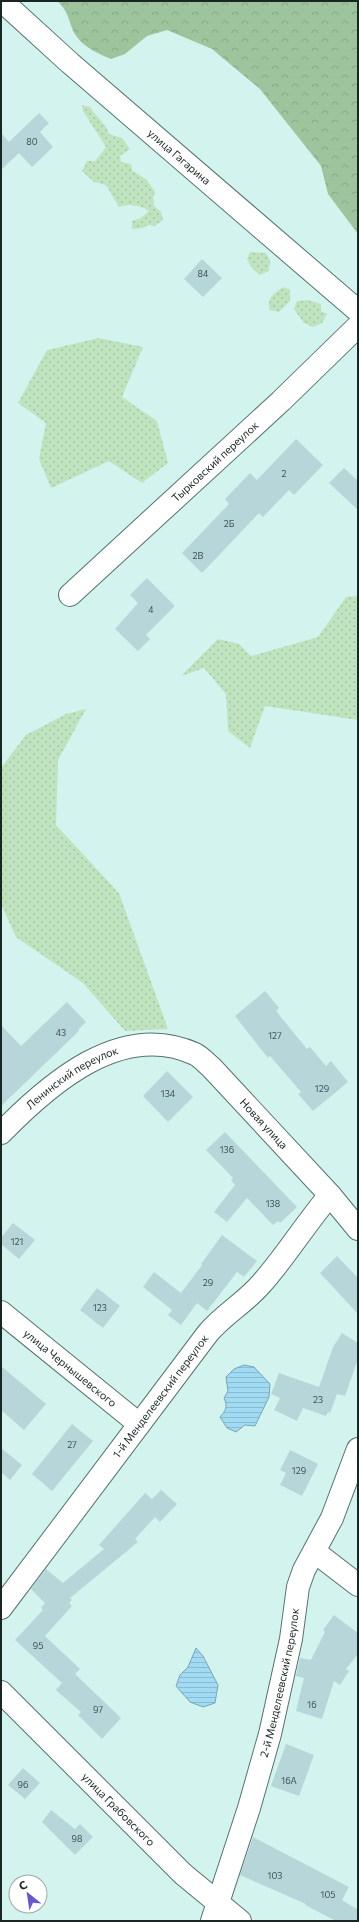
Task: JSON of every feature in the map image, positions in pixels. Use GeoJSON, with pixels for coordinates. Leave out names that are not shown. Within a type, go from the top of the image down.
{"type":"FeatureCollection","features":[{"type":"Feature","properties":{"kind":"street","name":"улица Гагарина"},"geometry":{"type":"LineString","coordinates":[[2,1],[70,63],[358,311]]}},
{"type":"Feature","properties":{"kind":"street","name":"Тырковский переулок"},"geometry":{"type":"LineString","coordinates":[[70,595],[281,401],[358,326]]}},
{"type":"Feature","properties":{"kind":"street","name":"Ленинский переулок"},"geometry":{"type":"LineString","coordinates":[[1,1133],[64,1076],[84,1064],[110,1052],[135,1046],[154,1045]]}},
{"type":"Feature","properties":{"kind":"street","name":"Новая улица"},"geometry":{"type":"LineString","coordinates":[[154,1045],[177,1048],[196,1055],[211,1067],[330,1195],[358,1229]]}},
{"type":"Feature","properties":{"kind":"street","name":"1-й Менделеевский переулок"},"geometry":{"type":"LineString","coordinates":[[1,1608],[208,1333],[222,1318],[263,1282],[307,1222],[330,1195]]}},
{"type":"Feature","properties":{"kind":"street","name":"улица Чернышевского"},"geometry":{"type":"LineString","coordinates":[[1,1312],[139,1424]]}},
{"type":"Feature","properties":{"kind":"street","name":"2-й Менделеевский переулок"},"geometry":{"type":"LineString","coordinates":[[215,1913],[270,1734],[291,1639],[298,1587],[304,1570],[332,1518],[358,1449]]}},
{"type":"Feature","properties":{"kind":"street"},"geometry":{"type":"LineString","coordinates":[[315,1552],[358,1585]]}},
{"type":"Feature","properties":{"kind":"street","name":"улица Грабовского"},"geometry":{"type":"LineString","coordinates":[[1,1692],[183,1874],[215,1913],[240,1921]]}},
{"type":"Feature","properties":{"kind":"green space"},"geometry":{"type":"Polygon","coordinates":[[[57,1],[358,1],[358,234],[328,194],[321,166],[260,89],[212,49],[167,30],[147,36],[125,54],[111,59],[92,50],[80,41],[72,28],[65,10],[57,1]]]}},
{"type":"Feature","properties":{"kind":"green space"},"geometry":{"type":"Polygon","coordinates":[[[82,105],[90,107],[103,123],[109,134],[122,138],[130,149],[120,156],[121,162],[131,164],[132,170],[147,180],[155,192],[153,197],[154,206],[161,212],[163,220],[155,226],[148,225],[143,228],[132,229],[132,221],[141,218],[149,211],[135,205],[119,207],[106,185],[94,182],[82,171],[87,161],[95,161],[106,147],[83,111],[82,105]]]}},
{"type":"Feature","properties":{"kind":"green space"},"geometry":{"type":"Polygon","coordinates":[[[250,252],[266,253],[270,260],[269,271],[260,275],[251,267],[247,259],[250,252]]]}},
{"type":"Feature","properties":{"kind":"green space"},"geometry":{"type":"Polygon","coordinates":[[[284,287],[290,290],[290,301],[279,312],[270,310],[270,299],[284,287]]]}},
{"type":"Feature","properties":{"kind":"green space"},"geometry":{"type":"Polygon","coordinates":[[[308,300],[321,304],[321,311],[327,314],[322,323],[313,327],[304,323],[294,309],[297,301],[308,300]]]}},
{"type":"Feature","properties":{"kind":"green space"},"geometry":{"type":"Polygon","coordinates":[[[99,338],[143,347],[122,397],[157,421],[168,463],[142,483],[109,461],[51,488],[39,459],[46,423],[18,403],[47,350],[99,338]]]}},
{"type":"Feature","properties":{"kind":"green space"},"geometry":{"type":"Polygon","coordinates":[[[358,596],[358,720],[265,706],[250,748],[228,731],[226,694],[204,668],[181,676],[218,639],[239,644],[251,656],[318,637],[346,597],[358,596]]]}},
{"type":"Feature","properties":{"kind":"green space"},"geometry":{"type":"Polygon","coordinates":[[[86,709],[58,760],[56,825],[119,893],[168,1029],[125,1031],[83,983],[16,937],[1,904],[1,768],[26,735],[66,714],[86,709]]]}},
{"type":"Feature","properties":{"kind":"water"},"geometry":{"type":"Polygon","coordinates":[[[244,1365],[254,1367],[270,1384],[269,1397],[255,1426],[245,1425],[236,1432],[227,1428],[220,1417],[226,1406],[224,1398],[228,1391],[226,1377],[234,1369],[244,1365]]]}},
{"type":"Feature","properties":{"kind":"water"},"geometry":{"type":"Polygon","coordinates":[[[196,1648],[203,1656],[218,1685],[215,1703],[203,1707],[190,1702],[176,1686],[180,1675],[188,1667],[196,1648]]]}},
{"type":"Feature","properties":{"kind":"building"},"geometry":{"type":"Polygon","coordinates":[[[39,113],[49,123],[40,132],[53,147],[32,167],[19,153],[1,170],[1,133],[9,142],[39,113]]]}},
{"type":"Feature","properties":{"kind":"building"},"geometry":{"type":"Polygon","coordinates":[[[202,259],[222,278],[203,297],[184,279],[202,259]]]}},
{"type":"Feature","properties":{"kind":"building"},"geometry":{"type":"Polygon","coordinates":[[[296,439],[323,465],[294,495],[289,490],[263,517],[259,513],[202,573],[182,553],[229,504],[225,499],[250,473],[257,480],[296,439]]]}},
{"type":"Feature","properties":{"kind":"building"},"geometry":{"type":"Polygon","coordinates":[[[344,468],[358,481],[358,510],[329,483],[344,468]]]}},
{"type":"Feature","properties":{"kind":"building"},"geometry":{"type":"Polygon","coordinates":[[[147,578],[175,606],[146,635],[150,639],[138,651],[115,629],[138,603],[130,595],[147,578]]]}},
{"type":"Feature","properties":{"kind":"building"},"geometry":{"type":"Polygon","coordinates":[[[265,991],[279,1008],[276,1011],[307,1049],[310,1047],[326,1066],[331,1061],[348,1082],[313,1111],[298,1094],[301,1092],[270,1056],[268,1058],[235,1016],[265,991]]]}},
{"type":"Feature","properties":{"kind":"building"},"geometry":{"type":"Polygon","coordinates":[[[67,1002],[86,1022],[78,1030],[79,1031],[1,1106],[1,1025],[21,1046],[67,1002]]]}},
{"type":"Feature","properties":{"kind":"building"},"geometry":{"type":"Polygon","coordinates":[[[167,1071],[193,1097],[168,1122],[143,1096],[167,1071]]]}},
{"type":"Feature","properties":{"kind":"building"},"geometry":{"type":"Polygon","coordinates":[[[225,1132],[297,1207],[280,1223],[278,1221],[273,1225],[247,1198],[227,1222],[214,1212],[235,1185],[231,1180],[233,1178],[206,1150],[225,1132]]]}},
{"type":"Feature","properties":{"kind":"building"},"geometry":{"type":"Polygon","coordinates":[[[13,1223],[35,1240],[19,1259],[1,1244],[1,1238],[13,1223]]]}},
{"type":"Feature","properties":{"kind":"building"},"geometry":{"type":"Polygon","coordinates":[[[222,1235],[257,1261],[244,1277],[237,1272],[207,1311],[197,1303],[181,1325],[168,1315],[172,1310],[143,1287],[154,1272],[181,1293],[222,1235]]]}},
{"type":"Feature","properties":{"kind":"building"},"geometry":{"type":"Polygon","coordinates":[[[337,1256],[358,1278],[358,1314],[320,1273],[337,1256]]]}},
{"type":"Feature","properties":{"kind":"building"},"geometry":{"type":"Polygon","coordinates":[[[97,1288],[120,1306],[103,1328],[80,1310],[97,1288]]]}},
{"type":"Feature","properties":{"kind":"building"},"geometry":{"type":"Polygon","coordinates":[[[342,1333],[358,1343],[358,1359],[345,1396],[337,1394],[330,1413],[328,1412],[326,1416],[303,1408],[297,1421],[274,1410],[280,1398],[271,1394],[279,1373],[319,1387],[333,1347],[342,1333]]]}},
{"type":"Feature","properties":{"kind":"building"},"geometry":{"type":"Polygon","coordinates":[[[1,1366],[46,1404],[24,1430],[1,1410],[1,1366]]]}},
{"type":"Feature","properties":{"kind":"building"},"geometry":{"type":"Polygon","coordinates":[[[72,1424],[93,1441],[52,1491],[32,1474],[72,1424]]]}},
{"type":"Feature","properties":{"kind":"building"},"geometry":{"type":"Polygon","coordinates":[[[1,1448],[22,1465],[10,1480],[1,1472],[1,1448]]]}},
{"type":"Feature","properties":{"kind":"building"},"geometry":{"type":"Polygon","coordinates":[[[290,1450],[318,1464],[302,1496],[280,1485],[286,1473],[280,1470],[290,1450]]]}},
{"type":"Feature","properties":{"kind":"building"},"geometry":{"type":"Polygon","coordinates":[[[161,1490],[177,1504],[160,1522],[155,1517],[135,1539],[138,1542],[70,1598],[72,1600],[69,1603],[72,1606],[45,1636],[80,1669],[75,1674],[121,1718],[102,1739],[78,1715],[81,1712],[56,1690],[62,1683],[15,1640],[43,1610],[41,1608],[45,1603],[31,1589],[46,1569],[63,1583],[104,1549],[99,1545],[145,1493],[152,1499],[161,1490]]]}},
{"type":"Feature","properties":{"kind":"building"},"geometry":{"type":"Polygon","coordinates":[[[334,1615],[358,1633],[358,1654],[346,1669],[349,1671],[340,1685],[334,1681],[322,1719],[296,1711],[304,1678],[296,1676],[300,1658],[311,1660],[325,1632],[323,1630],[334,1615]]]}},
{"type":"Feature","properties":{"kind":"building"},"geometry":{"type":"Polygon","coordinates":[[[286,1744],[314,1755],[299,1796],[271,1786],[286,1744]]]}},
{"type":"Feature","properties":{"kind":"building"},"geometry":{"type":"Polygon","coordinates":[[[23,1768],[40,1783],[25,1799],[8,1785],[23,1768]]]}},
{"type":"Feature","properties":{"kind":"building"},"geometry":{"type":"Polygon","coordinates":[[[51,1810],[75,1829],[80,1824],[93,1837],[75,1855],[42,1822],[51,1810]]]}},
{"type":"Feature","properties":{"kind":"building"},"geometry":{"type":"Polygon","coordinates":[[[253,1837],[349,1887],[342,1900],[358,1910],[358,1921],[336,1921],[305,1905],[306,1904],[240,1875],[253,1837]]]}}]}
